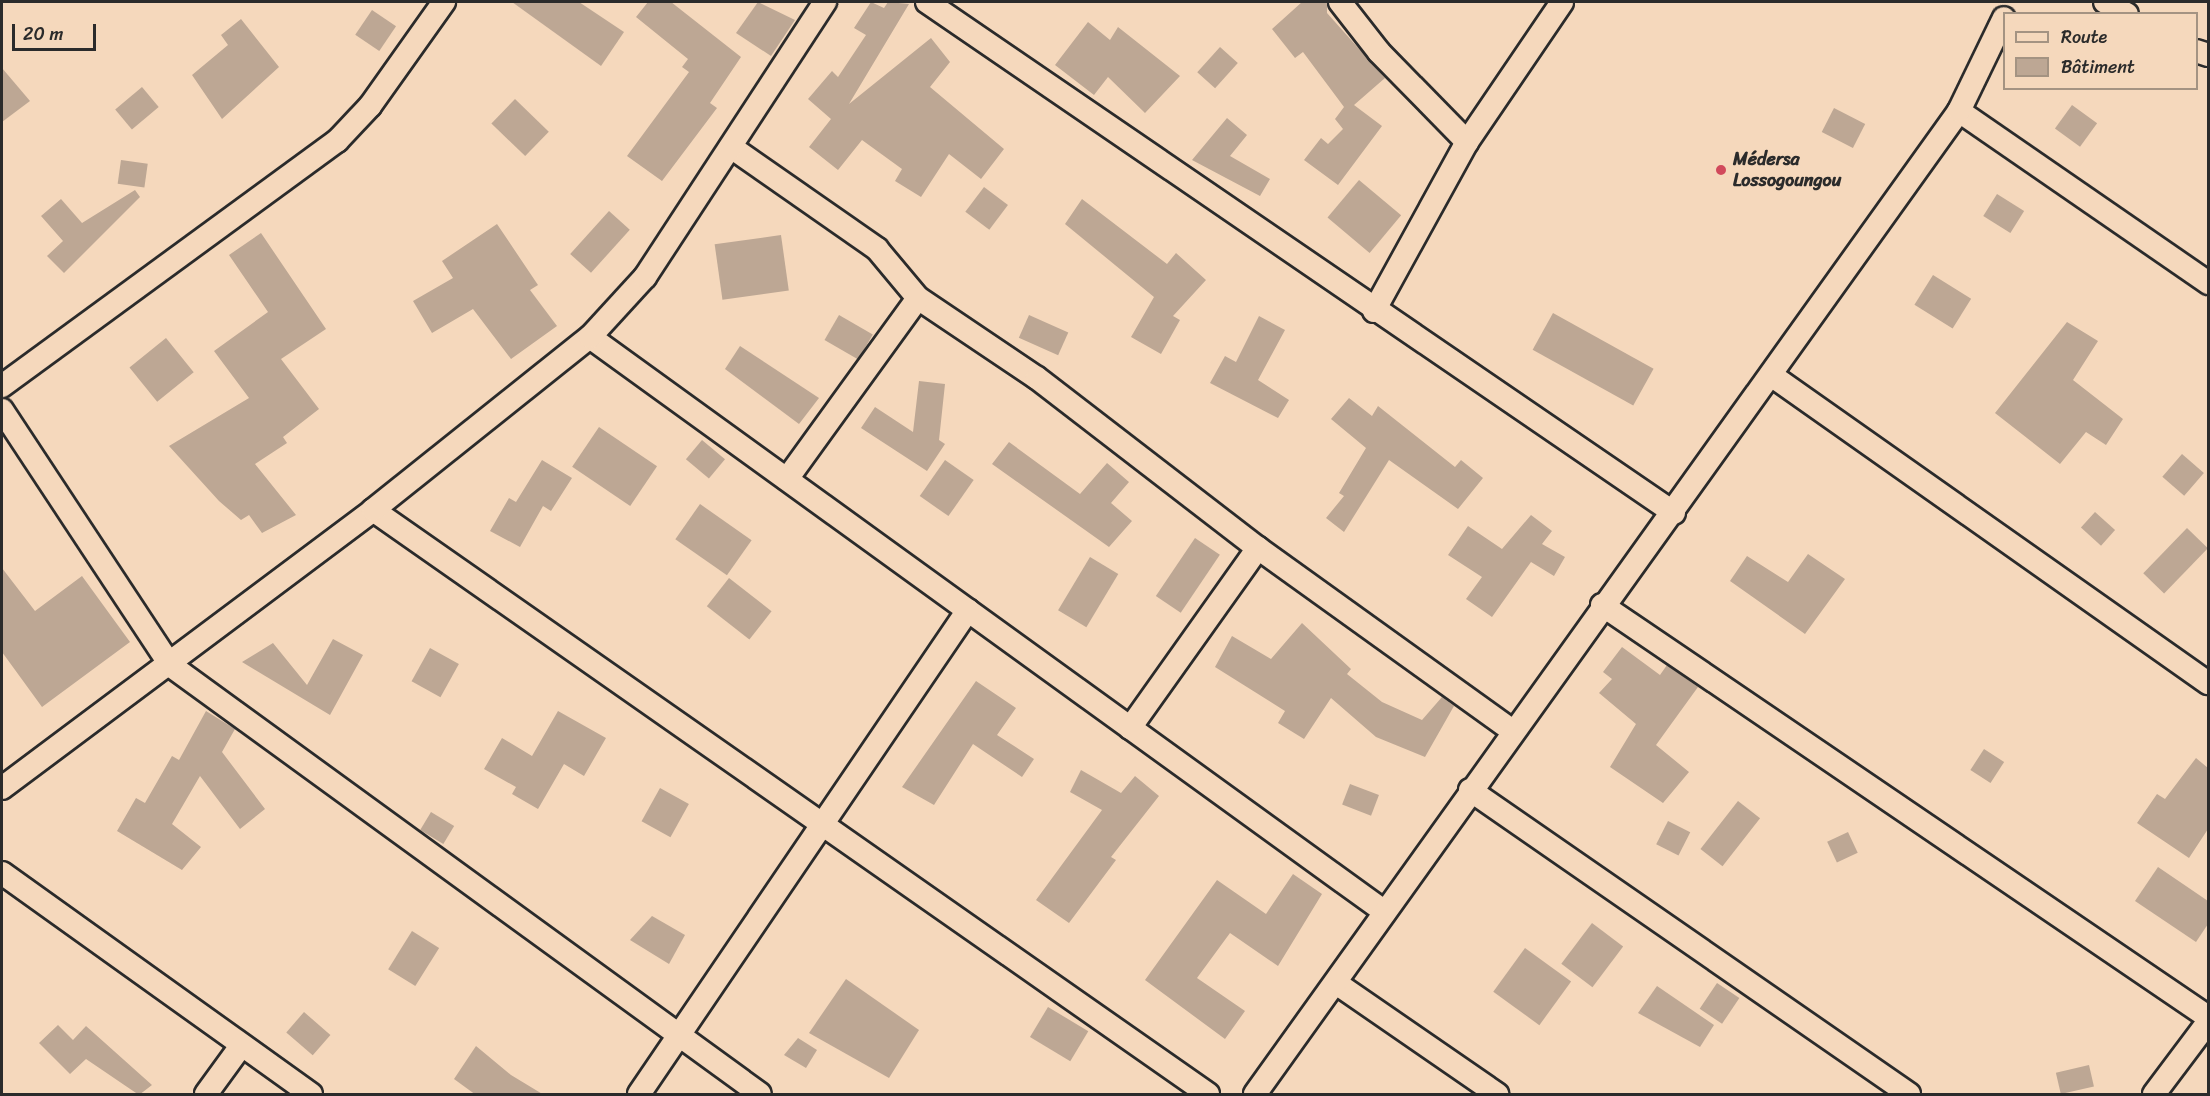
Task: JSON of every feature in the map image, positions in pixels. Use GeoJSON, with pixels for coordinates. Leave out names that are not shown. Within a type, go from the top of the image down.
{"type":"FeatureCollection","features":[{"type":"Feature","properties":{"kind":"street"},"geometry":{"type":"LineString","coordinates":[[2,386],[337,141],[370,106],[444,2]]}},
{"type":"Feature","properties":{"kind":"street"},"geometry":{"type":"LineString","coordinates":[[2,788],[170,665],[373,510],[590,337],[645,277],[825,2]]}},
{"type":"Feature","properties":{"kind":"street"},"geometry":{"type":"LineString","coordinates":[[927,2],[1374,311],[1674,513]]}},
{"type":"Feature","properties":{"kind":"street"},"geometry":{"type":"LineString","coordinates":[[1340,2],[1379,52],[1467,142]]}},
{"type":"Feature","properties":{"kind":"street"},"geometry":{"type":"LineString","coordinates":[[1374,311],[1467,142],[1562,2]]}},
{"type":"Feature","properties":{"kind":"street"},"geometry":{"type":"LineString","coordinates":[[2105,2],[2123,12]]}},
{"type":"Feature","properties":{"kind":"street"},"geometry":{"type":"LineString","coordinates":[[1255,1095],[1602,605],[1674,513],[1959,111],[2003,20]]}},
{"type":"Feature","properties":{"kind":"street"},"geometry":{"type":"LineString","coordinates":[[1959,111],[2208,283]]}},
{"type":"Feature","properties":{"kind":"street"},"geometry":{"type":"LineString","coordinates":[[731,147],[877,249],[918,298],[1037,378],[1258,548],[1513,732]]}},
{"type":"Feature","properties":{"kind":"street"},"geometry":{"type":"LineString","coordinates":[[787,479],[918,298]]}},
{"type":"Feature","properties":{"kind":"street"},"geometry":{"type":"LineString","coordinates":[[590,337],[1385,912]]}},
{"type":"Feature","properties":{"kind":"street"},"geometry":{"type":"LineString","coordinates":[[1771,375],[2208,683]]}},
{"type":"Feature","properties":{"kind":"street"},"geometry":{"type":"LineString","coordinates":[[2,410],[170,665],[760,1095]]}},
{"type":"Feature","properties":{"kind":"street"},"geometry":{"type":"LineString","coordinates":[[373,510],[1208,1095]]}},
{"type":"Feature","properties":{"kind":"street"},"geometry":{"type":"LineString","coordinates":[[1130,728],[1258,548]]}},
{"type":"Feature","properties":{"kind":"street"},"geometry":{"type":"LineString","coordinates":[[1602,605],[1916,814],[2208,1020],[2154,1095]]}},
{"type":"Feature","properties":{"kind":"street"},"geometry":{"type":"LineString","coordinates":[[639,1095],[824,826],[968,610]]}},
{"type":"Feature","properties":{"kind":"street"},"geometry":{"type":"LineString","coordinates":[[1470,790],[1909,1095]]}},
{"type":"Feature","properties":{"kind":"street"},"geometry":{"type":"LineString","coordinates":[[2,873],[311,1095]]}},
{"type":"Feature","properties":{"kind":"street"},"geometry":{"type":"LineString","coordinates":[[1336,983],[1497,1095]]}},
{"type":"Feature","properties":{"kind":"street"},"geometry":{"type":"LineString","coordinates":[[206,1095],[241,1046]]}},
{"type":"Feature","properties":{"kind":"building"},"geometry":{"type":"Polygon","coordinates":[[[512,2],[579,2],[624,32],[601,66],[512,2]]]}},
{"type":"Feature","properties":{"kind":"building"},"geometry":{"type":"Polygon","coordinates":[[[648,2],[671,2],[741,57],[710,103],[717,108],[662,181],[627,156],[689,72],[682,67],[688,59],[636,17],[648,2]]]}},
{"type":"Feature","properties":{"kind":"building"},"geometry":{"type":"Polygon","coordinates":[[[758,2],[795,20],[771,56],[736,33],[758,2]]]}},
{"type":"Feature","properties":{"kind":"building"},"geometry":{"type":"Polygon","coordinates":[[[871,2],[884,8],[888,2],[909,4],[849,104],[931,38],[950,62],[930,87],[1004,149],[981,179],[949,154],[921,197],[895,181],[902,169],[862,140],[838,170],[809,147],[831,119],[808,99],[832,71],[838,77],[866,35],[854,28],[871,2]]]}},
{"type":"Feature","properties":{"kind":"building"},"geometry":{"type":"Polygon","coordinates":[[[1302,2],[1327,2],[1327,13],[1385,78],[1354,105],[1382,126],[1338,185],[1304,160],[1321,138],[1328,144],[1343,129],[1335,119],[1344,107],[1303,52],[1295,58],[1272,29],[1302,2]]]}},
{"type":"Feature","properties":{"kind":"building"},"geometry":{"type":"Polygon","coordinates":[[[372,10],[396,26],[379,51],[355,35],[372,10]]]}},
{"type":"Feature","properties":{"kind":"building"},"geometry":{"type":"Polygon","coordinates":[[[241,19],[279,67],[222,119],[192,75],[228,45],[221,35],[241,19]]]}},
{"type":"Feature","properties":{"kind":"building"},"geometry":{"type":"Polygon","coordinates":[[[1088,22],[1110,40],[1118,27],[1180,76],[1145,113],[1108,77],[1094,95],[1055,65],[1088,22]]]}},
{"type":"Feature","properties":{"kind":"building"},"geometry":{"type":"Polygon","coordinates":[[[1220,47],[1238,63],[1215,88],[1197,72],[1220,47]]]}},
{"type":"Feature","properties":{"kind":"building"},"geometry":{"type":"Polygon","coordinates":[[[2,68],[30,101],[2,122],[2,68]]]}},
{"type":"Feature","properties":{"kind":"building"},"geometry":{"type":"Polygon","coordinates":[[[142,87],[159,107],[132,129],[115,109],[142,87]]]}},
{"type":"Feature","properties":{"kind":"building"},"geometry":{"type":"Polygon","coordinates":[[[515,99],[549,132],[525,156],[491,123],[515,99]]]}},
{"type":"Feature","properties":{"kind":"building"},"geometry":{"type":"Polygon","coordinates":[[[2072,105],[2097,123],[2080,147],[2055,128],[2072,105]]]}},
{"type":"Feature","properties":{"kind":"building"},"geometry":{"type":"Polygon","coordinates":[[[1834,108],[1865,124],[1853,148],[1822,132],[1834,108]]]}},
{"type":"Feature","properties":{"kind":"building"},"geometry":{"type":"Polygon","coordinates":[[[1227,118],[1247,135],[1230,156],[1270,179],[1260,196],[1192,160],[1227,118]]]}},
{"type":"Feature","properties":{"kind":"building"},"geometry":{"type":"Polygon","coordinates":[[[121,160],[148,164],[144,188],[118,184],[121,160]]]}},
{"type":"Feature","properties":{"kind":"building"},"geometry":{"type":"Polygon","coordinates":[[[1359,180],[1401,215],[1370,253],[1328,218],[1359,180]]]}},
{"type":"Feature","properties":{"kind":"building"},"geometry":{"type":"Polygon","coordinates":[[[984,187],[1008,205],[989,230],[965,212],[984,187]]]}},
{"type":"Feature","properties":{"kind":"building"},"geometry":{"type":"Polygon","coordinates":[[[135,190],[140,197],[64,273],[47,256],[63,241],[41,216],[61,199],[82,223],[135,190]]]}},
{"type":"Feature","properties":{"kind":"building"},"geometry":{"type":"Polygon","coordinates":[[[1997,194],[2024,211],[2010,233],[1983,216],[1997,194]]]}},
{"type":"Feature","properties":{"kind":"building"},"geometry":{"type":"Polygon","coordinates":[[[1082,199],[1167,264],[1176,253],[1206,280],[1173,316],[1180,320],[1161,354],[1131,337],[1154,297],[1065,224],[1082,199]]]}},
{"type":"Feature","properties":{"kind":"building"},"geometry":{"type":"Polygon","coordinates":[[[609,211],[630,230],[591,273],[570,254],[609,211]]]}},
{"type":"Feature","properties":{"kind":"building"},"geometry":{"type":"Polygon","coordinates":[[[497,224],[538,285],[530,290],[557,326],[511,359],[473,309],[432,333],[413,301],[453,278],[442,261],[497,224]]]}},
{"type":"Feature","properties":{"kind":"building"},"geometry":{"type":"Polygon","coordinates":[[[261,233],[326,329],[281,359],[319,409],[283,437],[287,443],[255,464],[296,515],[262,533],[249,515],[241,520],[219,501],[169,446],[249,398],[214,351],[268,312],[229,255],[261,233]]]}},
{"type":"Feature","properties":{"kind":"building"},"geometry":{"type":"Polygon","coordinates":[[[781,235],[789,290],[722,300],[715,244],[781,235]]]}},
{"type":"Feature","properties":{"kind":"building"},"geometry":{"type":"Polygon","coordinates":[[[1933,275],[1971,299],[1953,329],[1914,305],[1933,275]]]}},
{"type":"Feature","properties":{"kind":"building"},"geometry":{"type":"Polygon","coordinates":[[[1553,313],[1654,369],[1633,405],[1533,350],[1553,313]]]}},
{"type":"Feature","properties":{"kind":"building"},"geometry":{"type":"Polygon","coordinates":[[[839,315],[873,334],[858,360],[824,340],[839,315]]]}},
{"type":"Feature","properties":{"kind":"building"},"geometry":{"type":"Polygon","coordinates":[[[1029,315],[1068,332],[1058,355],[1019,338],[1029,315]]]}},
{"type":"Feature","properties":{"kind":"building"},"geometry":{"type":"Polygon","coordinates":[[[1259,316],[1285,330],[1258,380],[1289,400],[1278,418],[1210,383],[1225,356],[1236,362],[1259,316]]]}},
{"type":"Feature","properties":{"kind":"building"},"geometry":{"type":"Polygon","coordinates":[[[2067,322],[2098,341],[2073,380],[2123,419],[2106,445],[2086,432],[2060,464],[1995,413],[2067,322]]]}},
{"type":"Feature","properties":{"kind":"building"},"geometry":{"type":"Polygon","coordinates":[[[166,338],[194,372],[157,402],[129,368],[166,338]]]}},
{"type":"Feature","properties":{"kind":"building"},"geometry":{"type":"Polygon","coordinates":[[[740,346],[819,398],[799,424],[725,369],[740,346]]]}},
{"type":"Feature","properties":{"kind":"building"},"geometry":{"type":"Polygon","coordinates":[[[919,381],[945,384],[939,440],[945,444],[927,471],[861,428],[875,407],[913,432],[919,381]]]}},
{"type":"Feature","properties":{"kind":"building"},"geometry":{"type":"Polygon","coordinates":[[[1349,398],[1372,416],[1378,406],[1455,467],[1461,460],[1483,478],[1458,509],[1389,460],[1344,532],[1326,518],[1344,496],[1339,493],[1366,448],[1331,419],[1349,398]]]}},
{"type":"Feature","properties":{"kind":"building"},"geometry":{"type":"Polygon","coordinates":[[[599,427],[657,466],[630,506],[572,467],[599,427]]]}},
{"type":"Feature","properties":{"kind":"building"},"geometry":{"type":"Polygon","coordinates":[[[702,440],[725,459],[709,478],[686,459],[702,440]]]}},
{"type":"Feature","properties":{"kind":"building"},"geometry":{"type":"Polygon","coordinates":[[[1009,442],[1080,494],[1107,463],[1129,482],[1111,503],[1132,521],[1109,547],[992,464],[1009,442]]]}},
{"type":"Feature","properties":{"kind":"building"},"geometry":{"type":"Polygon","coordinates":[[[2182,454],[2204,473],[2184,496],[2162,477],[2182,454]]]}},
{"type":"Feature","properties":{"kind":"building"},"geometry":{"type":"Polygon","coordinates":[[[542,460],[572,478],[551,511],[543,506],[520,547],[490,531],[509,498],[516,502],[542,460]]]}},
{"type":"Feature","properties":{"kind":"building"},"geometry":{"type":"Polygon","coordinates":[[[945,460],[974,480],[948,516],[920,496],[945,460]]]}},
{"type":"Feature","properties":{"kind":"building"},"geometry":{"type":"Polygon","coordinates":[[[700,504],[752,540],[727,575],[675,539],[700,504]]]}},
{"type":"Feature","properties":{"kind":"building"},"geometry":{"type":"Polygon","coordinates":[[[2095,512],[2115,530],[2101,546],[2081,528],[2095,512]]]}},
{"type":"Feature","properties":{"kind":"building"},"geometry":{"type":"Polygon","coordinates":[[[1531,515],[1552,531],[1542,544],[1565,557],[1554,576],[1531,562],[1492,617],[1466,599],[1482,577],[1448,555],[1468,526],[1502,549],[1531,515]]]}},
{"type":"Feature","properties":{"kind":"building"},"geometry":{"type":"Polygon","coordinates":[[[2187,528],[2208,548],[2164,593],[2143,573],[2187,528]]]}},
{"type":"Feature","properties":{"kind":"building"},"geometry":{"type":"Polygon","coordinates":[[[1195,538],[1220,555],[1181,613],[1156,596],[1195,538]]]}},
{"type":"Feature","properties":{"kind":"building"},"geometry":{"type":"Polygon","coordinates":[[[1808,554],[1845,579],[1805,634],[1730,581],[1747,556],[1788,582],[1808,554]]]}},
{"type":"Feature","properties":{"kind":"building"},"geometry":{"type":"Polygon","coordinates":[[[1090,557],[1118,574],[1086,627],[1058,610],[1090,557]]]}},
{"type":"Feature","properties":{"kind":"building"},"geometry":{"type":"Polygon","coordinates":[[[2,568],[35,611],[82,576],[130,642],[42,707],[2,652],[2,568]]]}},
{"type":"Feature","properties":{"kind":"building"},"geometry":{"type":"Polygon","coordinates":[[[729,578],[772,611],[749,640],[707,606],[729,578]]]}},
{"type":"Feature","properties":{"kind":"building"},"geometry":{"type":"Polygon","coordinates":[[[1302,623],[1351,669],[1347,674],[1382,702],[1422,720],[1442,697],[1454,706],[1425,757],[1376,737],[1331,698],[1304,739],[1278,723],[1285,711],[1215,667],[1232,636],[1271,659],[1302,623]]]}},
{"type":"Feature","properties":{"kind":"building"},"geometry":{"type":"Polygon","coordinates":[[[333,639],[363,655],[330,715],[242,662],[273,643],[307,685],[333,639]]]}},
{"type":"Feature","properties":{"kind":"building"},"geometry":{"type":"Polygon","coordinates":[[[1622,647],[1660,675],[1667,665],[1698,687],[1656,745],[1689,772],[1663,803],[1610,767],[1636,724],[1599,693],[1612,679],[1603,672],[1622,647]]]}},
{"type":"Feature","properties":{"kind":"building"},"geometry":{"type":"Polygon","coordinates":[[[430,648],[459,664],[440,697],[412,681],[430,648]]]}},
{"type":"Feature","properties":{"kind":"building"},"geometry":{"type":"Polygon","coordinates":[[[976,681],[1016,708],[997,735],[1034,759],[1022,777],[973,744],[934,805],[902,787],[976,681]]]}},
{"type":"Feature","properties":{"kind":"building"},"geometry":{"type":"Polygon","coordinates":[[[206,711],[235,729],[222,752],[265,809],[240,829],[200,776],[172,824],[201,847],[182,870],[117,831],[136,798],[145,803],[172,756],[179,760],[206,711]]]}},
{"type":"Feature","properties":{"kind":"building"},"geometry":{"type":"Polygon","coordinates":[[[558,711],[606,738],[584,776],[564,764],[538,809],[512,794],[516,787],[484,769],[502,738],[532,756],[558,711]]]}},
{"type":"Feature","properties":{"kind":"building"},"geometry":{"type":"Polygon","coordinates":[[[1984,749],[2004,762],[1991,783],[1970,770],[1984,749]]]}},
{"type":"Feature","properties":{"kind":"building"},"geometry":{"type":"Polygon","coordinates":[[[2196,758],[2208,768],[2208,829],[2189,858],[2137,823],[2157,794],[2165,799],[2196,758]]]}},
{"type":"Feature","properties":{"kind":"building"},"geometry":{"type":"Polygon","coordinates":[[[1081,770],[1121,793],[1135,776],[1159,796],[1111,857],[1116,860],[1069,923],[1036,900],[1102,810],[1070,792],[1081,770]]]}},
{"type":"Feature","properties":{"kind":"building"},"geometry":{"type":"Polygon","coordinates":[[[1350,784],[1379,795],[1371,816],[1342,805],[1350,784]]]}},
{"type":"Feature","properties":{"kind":"building"},"geometry":{"type":"Polygon","coordinates":[[[660,788],[689,804],[670,837],[642,821],[660,788]]]}},
{"type":"Feature","properties":{"kind":"building"},"geometry":{"type":"Polygon","coordinates":[[[1738,801],[1760,818],[1723,866],[1700,849],[1738,801]]]}},
{"type":"Feature","properties":{"kind":"building"},"geometry":{"type":"Polygon","coordinates":[[[431,812],[454,826],[443,844],[420,830],[431,812]]]}},
{"type":"Feature","properties":{"kind":"building"},"geometry":{"type":"Polygon","coordinates":[[[1668,821],[1690,832],[1678,856],[1656,844],[1668,821]]]}},
{"type":"Feature","properties":{"kind":"building"},"geometry":{"type":"Polygon","coordinates":[[[1848,832],[1858,853],[1837,863],[1827,842],[1848,832]]]}},
{"type":"Feature","properties":{"kind":"building"},"geometry":{"type":"Polygon","coordinates":[[[2158,867],[2208,901],[2208,924],[2196,942],[2135,901],[2158,867]]]}},
{"type":"Feature","properties":{"kind":"building"},"geometry":{"type":"Polygon","coordinates":[[[1293,874],[1322,894],[1278,966],[1230,933],[1197,978],[1245,1011],[1225,1039],[1145,980],[1217,880],[1266,914],[1293,874]]]}},
{"type":"Feature","properties":{"kind":"building"},"geometry":{"type":"Polygon","coordinates":[[[652,916],[685,935],[669,964],[630,940],[652,916]]]}},
{"type":"Feature","properties":{"kind":"building"},"geometry":{"type":"Polygon","coordinates":[[[1592,923],[1623,946],[1592,987],[1561,964],[1592,923]]]}},
{"type":"Feature","properties":{"kind":"building"},"geometry":{"type":"Polygon","coordinates":[[[412,931],[439,948],[415,986],[388,969],[412,931]]]}},
{"type":"Feature","properties":{"kind":"building"},"geometry":{"type":"Polygon","coordinates":[[[1525,948],[1571,982],[1539,1025],[1493,992],[1525,948]]]}},
{"type":"Feature","properties":{"kind":"building"},"geometry":{"type":"Polygon","coordinates":[[[846,979],[919,1030],[889,1078],[809,1033],[846,979]]]}},
{"type":"Feature","properties":{"kind":"building"},"geometry":{"type":"Polygon","coordinates":[[[1717,983],[1739,998],[1722,1024],[1700,1009],[1717,983]]]}},
{"type":"Feature","properties":{"kind":"building"},"geometry":{"type":"Polygon","coordinates":[[[1657,986],[1714,1025],[1700,1047],[1638,1013],[1657,986]]]}},
{"type":"Feature","properties":{"kind":"building"},"geometry":{"type":"Polygon","coordinates":[[[1048,1007],[1088,1031],[1070,1061],[1030,1037],[1048,1007]]]}},
{"type":"Feature","properties":{"kind":"building"},"geometry":{"type":"Polygon","coordinates":[[[304,1012],[330,1035],[313,1055],[286,1032],[304,1012]]]}},
{"type":"Feature","properties":{"kind":"building"},"geometry":{"type":"Polygon","coordinates":[[[58,1025],[73,1040],[86,1026],[152,1085],[139,1095],[86,1059],[70,1074],[39,1043],[58,1025]]]}},
{"type":"Feature","properties":{"kind":"building"},"geometry":{"type":"Polygon","coordinates":[[[798,1038],[817,1050],[806,1068],[784,1055],[798,1038]]]}},
{"type":"Feature","properties":{"kind":"building"},"geometry":{"type":"Polygon","coordinates":[[[476,1046],[511,1075],[544,1095],[476,1095],[454,1079],[476,1046]]]}},
{"type":"Feature","properties":{"kind":"building"},"geometry":{"type":"Polygon","coordinates":[[[2089,1065],[2094,1086],[2061,1094],[2056,1073],[2089,1065]]]}},
{"type":"Feature","properties":{"kind":"place","name":"Médersa Lossogoungou"},"geometry":{"type":"Point","coordinates":[1721,170]}}]}
